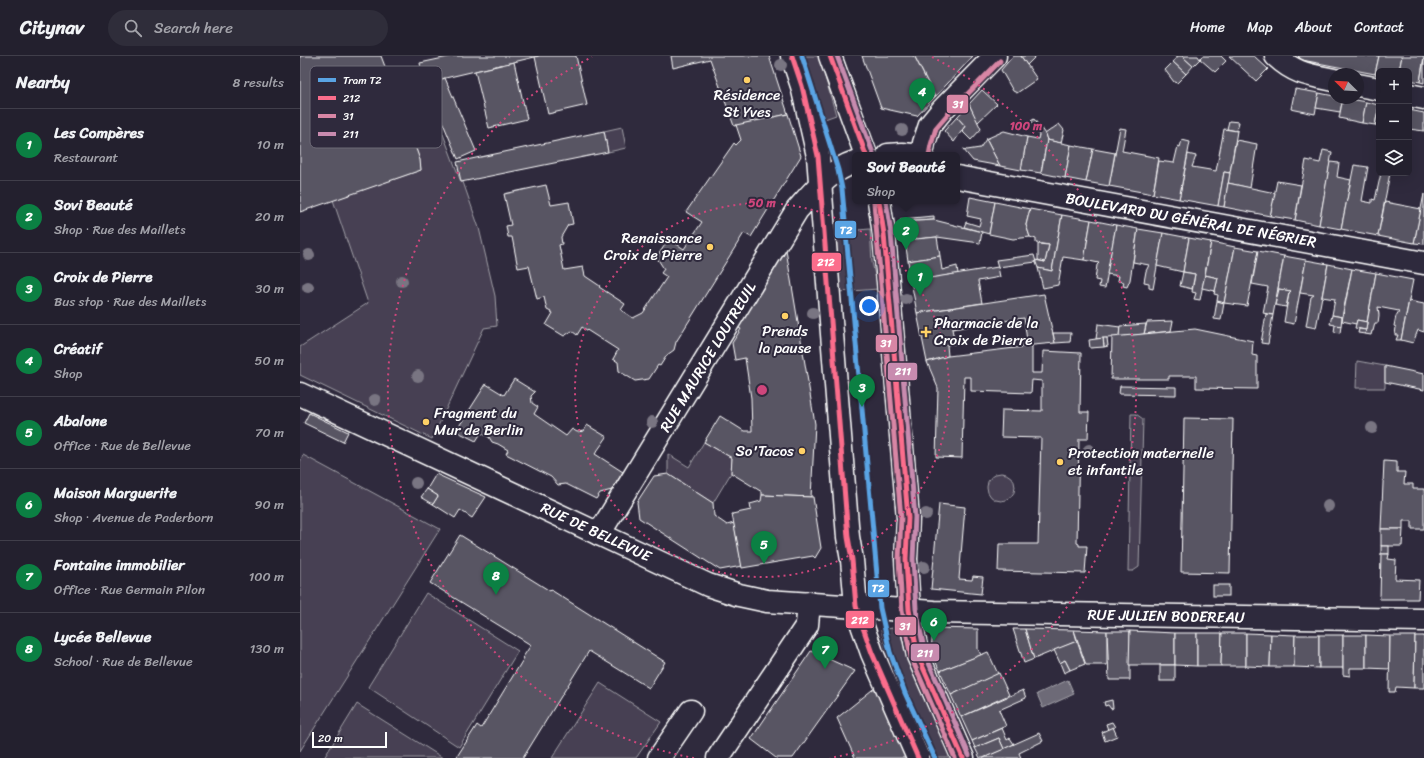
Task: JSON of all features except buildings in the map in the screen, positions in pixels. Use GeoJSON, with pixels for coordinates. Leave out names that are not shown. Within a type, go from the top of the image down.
{"type":"FeatureCollection","features":[{"type":"Feature","properties":{"kind":"street"},"geometry":{"type":"LineString","coordinates":[[792,56],[802,86],[818,156],[848,537],[852,560],[856,606],[872,653],[918,758]]}},
{"type":"Feature","properties":{"kind":"street"},"geometry":{"type":"LineString","coordinates":[[830,56],[865,152]]}},
{"type":"Feature","properties":{"kind":"street"},"geometry":{"type":"LineString","coordinates":[[922,152],[930,125],[943,109],[995,56]]}},
{"type":"Feature","properties":{"kind":"street"},"geometry":{"type":"LineString","coordinates":[[1276,56],[1286,66],[1303,74],[1328,79]]}},
{"type":"Feature","properties":{"kind":"street"},"geometry":{"type":"LineString","coordinates":[[1364,86],[1376,88]]}},
{"type":"Feature","properties":{"kind":"street"},"geometry":{"type":"LineString","coordinates":[[1412,96],[1424,98]]}},
{"type":"Feature","properties":{"kind":"street","name":"RUE MAURICE LOUTREUIL"},"geometry":{"type":"LineString","coordinates":[[599,534],[798,210],[820,184],[838,170],[852,163]]}},
{"type":"Feature","properties":{"kind":"street","name":"BOULEVARD DU GÉNÉRAL DE NÉGRIER"},"geometry":{"type":"LineString","coordinates":[[960,179],[1424,263]]}},
{"type":"Feature","properties":{"kind":"street"},"geometry":{"type":"LineString","coordinates":[[880,204],[908,518],[906,559],[909,610],[918,656],[963,758]]}},
{"type":"Feature","properties":{"kind":"street","name":"RUE DE BELLEVUE"},"geometry":{"type":"LineString","coordinates":[[300,394],[708,585],[739,595],[767,601],[909,610]]}},
{"type":"Feature","properties":{"kind":"street"},"geometry":{"type":"LineString","coordinates":[[718,758],[807,625],[810,603]]}},
{"type":"Feature","properties":{"kind":"street","name":"RUE JULIEN BODEREAU"},"geometry":{"type":"LineString","coordinates":[[909,610],[1424,620]]}},
{"type":"Feature","properties":{"kind":"street"},"geometry":{"type":"LineString","coordinates":[[659,758],[691,711]]}},
{"type":"Feature","properties":{"kind":"shaded area"},"geometry":{"type":"Polygon","coordinates":[[[799,56],[819,56],[836,115],[819,121],[799,56]]]}},
{"type":"Feature","properties":{"kind":"shaded area"},"geometry":{"type":"Polygon","coordinates":[[[622,127],[626,148],[608,152],[604,131],[622,127]]]}},
{"type":"Feature","properties":{"kind":"shaded area"},"geometry":{"type":"Polygon","coordinates":[[[442,134],[461,182],[463,182],[479,228],[495,296],[497,326],[484,328],[432,439],[300,375],[300,347],[368,303],[333,200],[421,170],[420,160],[416,148],[442,148],[442,134]]]}},
{"type":"Feature","properties":{"kind":"shaded area"},"geometry":{"type":"Polygon","coordinates":[[[870,229],[872,262],[878,289],[838,292],[833,232],[870,229]]]}},
{"type":"Feature","properties":{"kind":"shaded area"},"geometry":{"type":"Polygon","coordinates":[[[1357,361],[1385,366],[1385,388],[1356,388],[1357,361]]]}},
{"type":"Feature","properties":{"kind":"shaded area"},"geometry":{"type":"Polygon","coordinates":[[[1131,414],[1136,414],[1143,419],[1139,567],[1133,571],[1128,571],[1131,414]]]}},
{"type":"Feature","properties":{"kind":"shaded area"},"geometry":{"type":"Polygon","coordinates":[[[704,442],[732,458],[731,473],[713,503],[668,474],[668,454],[689,467],[704,442]]]}},
{"type":"Feature","properties":{"kind":"shaded area"},"geometry":{"type":"Polygon","coordinates":[[[303,455],[440,529],[300,751],[300,462],[303,455]]]}},
{"type":"Feature","properties":{"kind":"shaded area"},"geometry":{"type":"Polygon","coordinates":[[[1001,473],[1011,477],[1015,487],[1011,497],[1001,501],[991,497],[987,487],[991,477],[1001,473]]]}},
{"type":"Feature","properties":{"kind":"shaded area"},"geometry":{"type":"Polygon","coordinates":[[[426,593],[518,651],[459,747],[368,687],[426,593]]]}},
{"type":"Feature","properties":{"kind":"shaded area"},"geometry":{"type":"Polygon","coordinates":[[[899,627],[908,658],[953,758],[930,758],[901,695],[881,630],[899,627]]]}},
{"type":"Feature","properties":{"kind":"shaded area"},"geometry":{"type":"Polygon","coordinates":[[[1068,680],[1074,694],[1043,708],[1037,694],[1068,680]]]}},
{"type":"Feature","properties":{"kind":"shaded area"},"geometry":{"type":"Polygon","coordinates":[[[600,683],[661,722],[636,758],[552,758],[600,683]]]}},
{"type":"Feature","properties":{"kind":"shaded area"},"geometry":{"type":"Polygon","coordinates":[[[357,704],[443,758],[324,758],[357,704]]]}},
{"type":"Feature","properties":{"kind":"tram line","name":"T2"},"geometry":{"type":"LineString","coordinates":[[802,56],[838,170],[842,189],[880,608],[890,652],[905,693],[935,758]]}},
{"type":"Feature","properties":{"kind":"transit line","name":"212"},"geometry":{"type":"LineString","coordinates":[[792,56],[802,86],[818,156],[848,537],[852,560],[856,606],[872,653],[918,758]]}},
{"type":"Feature","properties":{"kind":"transit line","name":"212"},"geometry":{"type":"LineString","coordinates":[[830,56],[865,152]]}},
{"type":"Feature","properties":{"kind":"transit line","name":"211"},"geometry":{"type":"LineString","coordinates":[[837,56],[873,152]]}},
{"type":"Feature","properties":{"kind":"transit line","name":"31"},"geometry":{"type":"LineString","coordinates":[[930,152],[936,128],[1000,61]]}},
{"type":"Feature","properties":{"kind":"transit line","name":"31"},"geometry":{"type":"LineString","coordinates":[[874,204],[901,518],[899,559],[902,610],[911,657],[955,758]]}},
{"type":"Feature","properties":{"kind":"transit line","name":"212"},"geometry":{"type":"LineString","coordinates":[[879,204],[884,234],[908,518],[906,559],[909,610],[918,656],[963,758]]}},
{"type":"Feature","properties":{"kind":"transit line","name":"211"},"geometry":{"type":"LineString","coordinates":[[886,204],[891,233],[915,517],[913,559],[916,609],[925,654],[969,755]]}},
{"type":"Feature","properties":{"kind":"place","name":"Résidence St Yves"},"geometry":{"type":"Point","coordinates":[747,80]}},
{"type":"Feature","properties":{"kind":"place","name":"Créatif"},"geometry":{"type":"Point","coordinates":[922,111]}},
{"type":"Feature","properties":{"kind":"place","name":"Renaissance Croix de Pierre"},"geometry":{"type":"Point","coordinates":[710,247]}},
{"type":"Feature","properties":{"kind":"place","name":"Sovi Beauté"},"geometry":{"type":"Point","coordinates":[906,250]}},
{"type":"Feature","properties":{"kind":"place","name":"Les Compères"},"geometry":{"type":"Point","coordinates":[920,296]}},
{"type":"Feature","properties":{"kind":"place","name":"Prends la pause"},"geometry":{"type":"Point","coordinates":[785,316]}},
{"type":"Feature","properties":{"kind":"place","name":"Pharmacie de la Croix de Pierre"},"geometry":{"type":"Point","coordinates":[926,332]}},
{"type":"Feature","properties":{"kind":"place","name":"Croix de Pierre"},"geometry":{"type":"Point","coordinates":[862,407]}},
{"type":"Feature","properties":{"kind":"place","name":"Fragment du Mur de Berlin"},"geometry":{"type":"Point","coordinates":[426,422]}},
{"type":"Feature","properties":{"kind":"place","name":"So'Tacos"},"geometry":{"type":"Point","coordinates":[802,451]}},
{"type":"Feature","properties":{"kind":"place","name":"Protection maternelle et infantile"},"geometry":{"type":"Point","coordinates":[1060,462]}},
{"type":"Feature","properties":{"kind":"place","name":"Abalone"},"geometry":{"type":"Point","coordinates":[764,564]}},
{"type":"Feature","properties":{"kind":"place","name":"Lycée Bellevue"},"geometry":{"type":"Point","coordinates":[496,595]}},
{"type":"Feature","properties":{"kind":"place","name":"Maison Marguerite"},"geometry":{"type":"Point","coordinates":[934,641]}},
{"type":"Feature","properties":{"kind":"place","name":"Fontaine immobilier"},"geometry":{"type":"Point","coordinates":[825,669]}}]}
